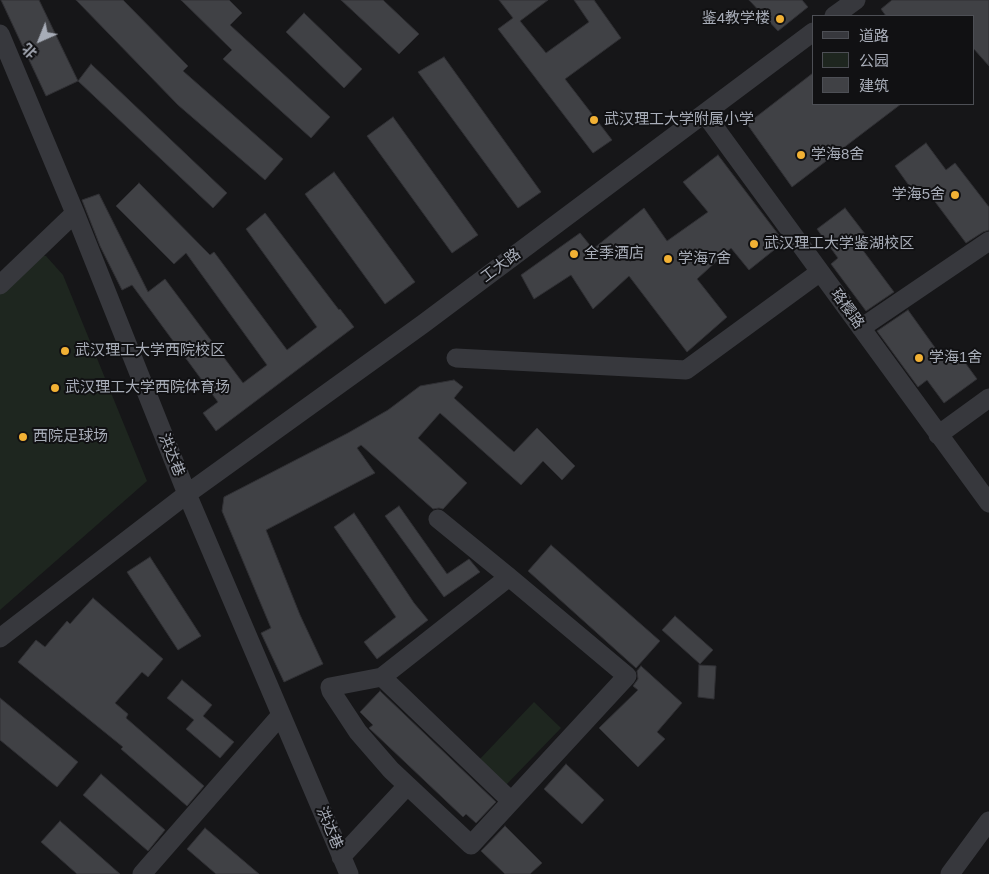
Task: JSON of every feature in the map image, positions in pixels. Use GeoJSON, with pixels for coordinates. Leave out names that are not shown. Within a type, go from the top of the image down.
{"type":"FeatureCollection","features":[{"type":"Feature","properties":{"kind":"street"},"geometry":{"type":"LineString","coordinates":[[835,15],[856,0]]}},
{"type":"Feature","properties":{"kind":"street","name":"工大路"},"geometry":{"type":"LineString","coordinates":[[0,638],[187,494],[423,324],[812,33]]}},
{"type":"Feature","properties":{"kind":"street","name":"洪达巷"},"geometry":{"type":"LineString","coordinates":[[0,34],[75,212],[187,494],[345,866]]}},
{"type":"Feature","properties":{"kind":"street","name":"珞樱路"},"geometry":{"type":"LineString","coordinates":[[705,114],[989,503]]}},
{"type":"Feature","properties":{"kind":"street"},"geometry":{"type":"LineString","coordinates":[[0,286],[75,212]]}},
{"type":"Feature","properties":{"kind":"street"},"geometry":{"type":"LineString","coordinates":[[861,328],[989,241]]}},
{"type":"Feature","properties":{"kind":"street"},"geometry":{"type":"LineString","coordinates":[[456,358],[686,370],[820,272]]}},
{"type":"Feature","properties":{"kind":"street"},"geometry":{"type":"LineString","coordinates":[[938,435],[989,398]]}},
{"type":"Feature","properties":{"kind":"street"},"geometry":{"type":"LineString","coordinates":[[438,519],[627,676],[472,845],[391,770],[358,732],[330,687],[382,677],[509,578]]}},
{"type":"Feature","properties":{"kind":"street"},"geometry":{"type":"LineString","coordinates":[[382,677],[511,801]]}},
{"type":"Feature","properties":{"kind":"street"},"geometry":{"type":"LineString","coordinates":[[142,874],[281,715]]}},
{"type":"Feature","properties":{"kind":"street"},"geometry":{"type":"LineString","coordinates":[[345,866],[407,786]]}},
{"type":"Feature","properties":{"kind":"street"},"geometry":{"type":"LineString","coordinates":[[950,874],[989,821]]}},
{"type":"Feature","properties":{"kind":"green space","name":"武汉理工大学西院体育场"},"geometry":{"type":"Polygon","coordinates":[[[37,255],[46,256],[63,275],[147,481],[0,610],[0,294],[37,255]]]}},
{"type":"Feature","properties":{"kind":"green space"},"geometry":{"type":"Polygon","coordinates":[[[534,702],[561,728],[506,785],[479,760],[534,702]]]}},
{"type":"Feature","properties":{"kind":"building"},"geometry":{"type":"Polygon","coordinates":[[[1,0],[39,0],[78,81],[46,96],[1,0]]]}},
{"type":"Feature","properties":{"kind":"building"},"geometry":{"type":"Polygon","coordinates":[[[76,0],[123,0],[188,66],[183,71],[283,159],[265,180],[178,105],[76,0]]]}},
{"type":"Feature","properties":{"kind":"building"},"geometry":{"type":"Polygon","coordinates":[[[181,0],[229,0],[242,13],[230,25],[330,117],[311,138],[223,59],[232,50],[181,0]]]}},
{"type":"Feature","properties":{"kind":"building"},"geometry":{"type":"Polygon","coordinates":[[[341,0],[383,0],[419,34],[399,54],[341,0]]]}},
{"type":"Feature","properties":{"kind":"building"},"geometry":{"type":"Polygon","coordinates":[[[499,0],[548,0],[520,21],[546,53],[589,22],[574,0],[594,0],[621,38],[565,79],[612,140],[593,153],[498,29],[513,18],[499,0]]]}},
{"type":"Feature","properties":{"kind":"building","name":"鉴4教学楼"},"geometry":{"type":"Polygon","coordinates":[[[749,0],[802,0],[808,7],[778,31],[749,0]]]}},
{"type":"Feature","properties":{"kind":"building"},"geometry":{"type":"Polygon","coordinates":[[[892,0],[989,0],[989,66],[974,49],[974,15],[885,15],[881,9],[892,0]]]}},
{"type":"Feature","properties":{"kind":"building"},"geometry":{"type":"Polygon","coordinates":[[[304,13],[362,69],[344,88],[286,32],[304,13]]]}},
{"type":"Feature","properties":{"kind":"building"},"geometry":{"type":"Polygon","coordinates":[[[444,57],[541,192],[518,208],[418,72],[444,57]]]}},
{"type":"Feature","properties":{"kind":"building"},"geometry":{"type":"Polygon","coordinates":[[[91,64],[227,193],[213,208],[78,81],[91,64]]]}},
{"type":"Feature","properties":{"kind":"building","name":"学海8舍"},"geometry":{"type":"Polygon","coordinates":[[[812,74],[812,105],[900,105],[792,187],[747,124],[812,74]]]}},
{"type":"Feature","properties":{"kind":"building"},"geometry":{"type":"Polygon","coordinates":[[[393,117],[478,235],[452,253],[367,136],[393,117]]]}},
{"type":"Feature","properties":{"kind":"building","name":"学海5舍"},"geometry":{"type":"Polygon","coordinates":[[[926,143],[946,170],[955,163],[989,207],[989,230],[966,243],[927,191],[918,198],[895,166],[926,143]]]}},
{"type":"Feature","properties":{"kind":"building","name":"学海7舍"},"geometry":{"type":"Polygon","coordinates":[[[718,155],[784,242],[749,270],[731,248],[697,279],[727,317],[687,352],[629,276],[593,309],[571,275],[534,299],[521,275],[580,233],[593,249],[644,208],[667,241],[708,212],[683,182],[718,155]]]}},
{"type":"Feature","properties":{"kind":"building"},"geometry":{"type":"Polygon","coordinates":[[[334,172],[415,282],[385,304],[305,194],[334,172]]]}},
{"type":"Feature","properties":{"kind":"building"},"geometry":{"type":"Polygon","coordinates":[[[139,183],[210,255],[214,252],[287,350],[317,327],[246,229],[265,213],[354,327],[216,431],[203,413],[218,402],[132,285],[122,290],[100,246],[82,200],[99,194],[148,292],[165,279],[243,383],[267,365],[186,253],[174,264],[116,206],[139,183]]]}},
{"type":"Feature","properties":{"kind":"building"},"geometry":{"type":"Polygon","coordinates":[[[845,208],[865,234],[856,241],[894,292],[866,311],[831,264],[838,258],[817,229],[845,208]]]}},
{"type":"Feature","properties":{"kind":"building","name":"学海1舍"},"geometry":{"type":"Polygon","coordinates":[[[908,310],[946,363],[958,353],[977,379],[944,403],[927,380],[918,387],[877,331],[908,310]]]}},
{"type":"Feature","properties":{"kind":"building"},"geometry":{"type":"Polygon","coordinates":[[[454,380],[463,387],[454,398],[514,452],[537,428],[575,466],[562,480],[543,461],[521,485],[440,413],[418,438],[467,483],[443,509],[433,509],[361,445],[357,448],[375,473],[266,530],[300,615],[323,664],[284,682],[261,633],[271,628],[222,511],[224,497],[348,433],[388,410],[420,386],[454,380]]]}},
{"type":"Feature","properties":{"kind":"building"},"geometry":{"type":"Polygon","coordinates":[[[399,506],[447,574],[469,559],[480,572],[444,597],[385,516],[399,506]]]}},
{"type":"Feature","properties":{"kind":"building"},"geometry":{"type":"Polygon","coordinates":[[[354,513],[414,603],[428,620],[377,659],[364,642],[396,617],[334,527],[354,513]]]}},
{"type":"Feature","properties":{"kind":"building"},"geometry":{"type":"Polygon","coordinates":[[[551,545],[660,641],[636,668],[528,571],[551,545]]]}},
{"type":"Feature","properties":{"kind":"building"},"geometry":{"type":"Polygon","coordinates":[[[150,557],[201,636],[178,650],[127,572],[150,557]]]}},
{"type":"Feature","properties":{"kind":"building"},"geometry":{"type":"Polygon","coordinates":[[[93,598],[163,659],[148,677],[142,672],[115,703],[128,714],[126,718],[204,786],[187,806],[121,749],[123,747],[18,662],[36,640],[45,647],[67,621],[70,624],[93,598]]]}},
{"type":"Feature","properties":{"kind":"building"},"geometry":{"type":"Polygon","coordinates":[[[675,616],[713,650],[700,664],[662,630],[675,616]]]}},
{"type":"Feature","properties":{"kind":"building"},"geometry":{"type":"Polygon","coordinates":[[[699,665],[716,666],[714,699],[698,697],[699,665]]]}},
{"type":"Feature","properties":{"kind":"building"},"geometry":{"type":"Polygon","coordinates":[[[641,666],[682,703],[657,732],[665,739],[638,767],[599,728],[638,690],[633,686],[638,679],[637,671],[641,666]]]}},
{"type":"Feature","properties":{"kind":"building"},"geometry":{"type":"Polygon","coordinates":[[[182,680],[212,705],[203,716],[234,742],[220,758],[186,729],[194,720],[167,698],[182,680]]]}},
{"type":"Feature","properties":{"kind":"building"},"geometry":{"type":"Polygon","coordinates":[[[380,691],[496,802],[476,823],[466,814],[463,817],[369,728],[373,725],[360,712],[380,691]]]}},
{"type":"Feature","properties":{"kind":"building"},"geometry":{"type":"Polygon","coordinates":[[[0,698],[78,762],[57,787],[0,740],[0,698]]]}},
{"type":"Feature","properties":{"kind":"building"},"geometry":{"type":"Polygon","coordinates":[[[566,764],[604,800],[582,824],[544,789],[566,764]]]}},
{"type":"Feature","properties":{"kind":"building"},"geometry":{"type":"Polygon","coordinates":[[[101,774],[165,830],[148,851],[83,795],[101,774]]]}},
{"type":"Feature","properties":{"kind":"building"},"geometry":{"type":"Polygon","coordinates":[[[60,821],[120,874],[77,874],[41,842],[60,821]]]}},
{"type":"Feature","properties":{"kind":"building"},"geometry":{"type":"Polygon","coordinates":[[[505,826],[542,863],[530,874],[505,874],[481,851],[505,826]]]}},
{"type":"Feature","properties":{"kind":"building"},"geometry":{"type":"Polygon","coordinates":[[[205,828],[259,874],[216,874],[187,849],[205,828]]]}},
{"type":"Feature","properties":{"kind":"place","name":"鉴4教学楼"},"geometry":{"type":"Point","coordinates":[780,19]}},
{"type":"Feature","properties":{"kind":"place","name":"武汉理工大学附属小学"},"geometry":{"type":"Point","coordinates":[594,120]}},
{"type":"Feature","properties":{"kind":"place","name":"学海8舍"},"geometry":{"type":"Point","coordinates":[801,155]}},
{"type":"Feature","properties":{"kind":"place","name":"学海5舍"},"geometry":{"type":"Point","coordinates":[955,195]}},
{"type":"Feature","properties":{"kind":"place","name":"武汉理工大学鉴湖校区"},"geometry":{"type":"Point","coordinates":[754,244]}},
{"type":"Feature","properties":{"kind":"place","name":"全季酒店"},"geometry":{"type":"Point","coordinates":[574,254]}},
{"type":"Feature","properties":{"kind":"place","name":"学海7舍"},"geometry":{"type":"Point","coordinates":[668,259]}},
{"type":"Feature","properties":{"kind":"place","name":"武汉理工大学西院校区"},"geometry":{"type":"Point","coordinates":[65,351]}},
{"type":"Feature","properties":{"kind":"place","name":"学海1舍"},"geometry":{"type":"Point","coordinates":[919,358]}},
{"type":"Feature","properties":{"kind":"place","name":"武汉理工大学西院体育场"},"geometry":{"type":"Point","coordinates":[55,388]}},
{"type":"Feature","properties":{"kind":"place","name":"西院足球场"},"geometry":{"type":"Point","coordinates":[23,437]}}]}
